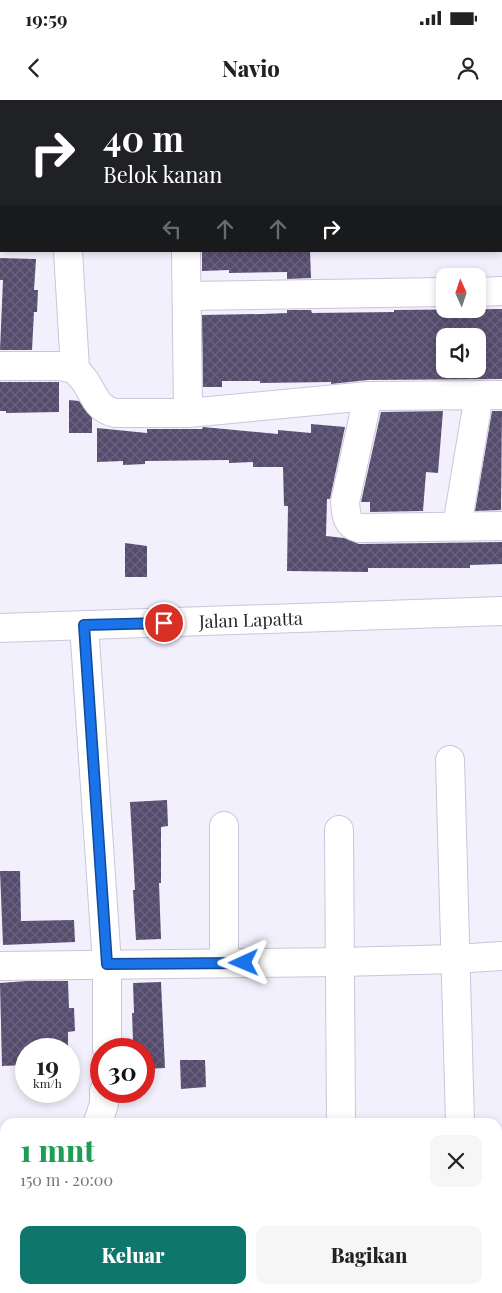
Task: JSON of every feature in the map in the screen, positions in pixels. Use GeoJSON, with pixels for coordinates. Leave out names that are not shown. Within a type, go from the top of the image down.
{"type":"FeatureCollection","features":[{"type":"Feature","properties":{"kind":"street"},"geometry":{"type":"LineString","coordinates":[[68,252],[75,369],[105,411],[115,413],[188,412],[368,396],[490,395],[457,526]]}},
{"type":"Feature","properties":{"kind":"street"},"geometry":{"type":"LineString","coordinates":[[186,252],[188,412]]}},
{"type":"Feature","properties":{"kind":"street"},"geometry":{"type":"LineString","coordinates":[[486,292],[502,291]]}},
{"type":"Feature","properties":{"kind":"street"},"geometry":{"type":"LineString","coordinates":[[186,296],[436,292]]}},
{"type":"Feature","properties":{"kind":"street"},"geometry":{"type":"LineString","coordinates":[[0,366],[60,366],[75,369]]}},
{"type":"Feature","properties":{"kind":"street"},"geometry":{"type":"LineString","coordinates":[[368,396],[345,502],[347,518],[350,524],[359,528],[502,526]]}},
{"type":"Feature","properties":{"kind":"street","name":"Jalan Lapatta"},"geometry":{"type":"LineString","coordinates":[[0,628],[502,612]]}},
{"type":"Feature","properties":{"kind":"street"},"geometry":{"type":"LineString","coordinates":[[84,625],[107,964],[106,1038]]}},
{"type":"Feature","properties":{"kind":"street"},"geometry":{"type":"LineString","coordinates":[[450,760],[460,1118]]}},
{"type":"Feature","properties":{"kind":"street"},"geometry":{"type":"LineString","coordinates":[[224,826],[224,963]]}},
{"type":"Feature","properties":{"kind":"street"},"geometry":{"type":"LineString","coordinates":[[339,830],[341,1118]]}},
{"type":"Feature","properties":{"kind":"street"},"geometry":{"type":"LineString","coordinates":[[0,966],[341,962],[502,956]]}},
{"type":"Feature","properties":{"kind":"street"},"geometry":{"type":"LineString","coordinates":[[100,1118],[103,1103]]}},
{"type":"Feature","properties":{"kind":"building"},"geometry":{"type":"Polygon","coordinates":[[[202,252],[310,252],[311,278],[287,279],[287,272],[229,273],[229,270],[202,271],[202,252]]]}},
{"type":"Feature","properties":{"kind":"building"},"geometry":{"type":"Polygon","coordinates":[[[0,258],[36,259],[34,290],[38,290],[37,312],[34,312],[32,350],[0,350],[3,280],[0,280],[0,258]]]}},
{"type":"Feature","properties":{"kind":"building"},"geometry":{"type":"Polygon","coordinates":[[[486,309],[502,309],[502,379],[368,380],[331,384],[331,382],[260,383],[260,381],[222,381],[222,387],[203,387],[202,315],[287,313],[287,310],[311,310],[312,313],[394,312],[394,310],[436,310],[436,318],[486,318],[486,309]]]}},
{"type":"Feature","properties":{"kind":"building"},"geometry":{"type":"Polygon","coordinates":[[[0,382],[59,382],[59,412],[6,413],[6,411],[0,411],[0,382]]]}},
{"type":"Feature","properties":{"kind":"building"},"geometry":{"type":"Polygon","coordinates":[[[69,400],[79,401],[92,418],[92,433],[69,433],[69,400]]]}},
{"type":"Feature","properties":{"kind":"building"},"geometry":{"type":"Polygon","coordinates":[[[443,411],[438,473],[426,472],[423,511],[370,512],[370,502],[361,502],[381,412],[443,411]]]}},
{"type":"Feature","properties":{"kind":"building"},"geometry":{"type":"Polygon","coordinates":[[[492,411],[502,411],[501,510],[475,511],[492,411]]]}},
{"type":"Feature","properties":{"kind":"building"},"geometry":{"type":"Polygon","coordinates":[[[311,424],[345,427],[330,499],[327,499],[326,536],[344,538],[359,544],[502,542],[502,564],[470,565],[470,568],[368,568],[368,572],[287,571],[288,506],[284,506],[283,467],[253,467],[253,462],[229,463],[229,460],[145,461],[145,464],[123,465],[123,461],[97,462],[97,428],[147,433],[147,429],[202,429],[203,427],[278,434],[278,430],[311,433],[311,424]]]}},
{"type":"Feature","properties":{"kind":"building"},"geometry":{"type":"Polygon","coordinates":[[[125,543],[147,546],[147,577],[125,577],[125,543]]]}},
{"type":"Feature","properties":{"kind":"building"},"geometry":{"type":"Polygon","coordinates":[[[167,800],[168,826],[161,827],[161,883],[159,883],[161,939],[136,940],[130,802],[167,800]]]}},
{"type":"Feature","properties":{"kind":"building"},"geometry":{"type":"Polygon","coordinates":[[[0,871],[20,871],[21,921],[74,920],[75,942],[3,945],[0,871]]]}},
{"type":"Feature","properties":{"kind":"building"},"geometry":{"type":"Polygon","coordinates":[[[68,981],[69,1008],[74,1008],[75,1031],[68,1032],[68,1038],[15,1038],[15,1065],[2,1066],[0,983],[68,981]]]}},
{"type":"Feature","properties":{"kind":"building"},"geometry":{"type":"Polygon","coordinates":[[[161,982],[165,1068],[155,1068],[155,1038],[133,1038],[133,983],[161,982]]]}},
{"type":"Feature","properties":{"kind":"building"},"geometry":{"type":"Polygon","coordinates":[[[180,1060],[205,1060],[206,1087],[181,1089],[180,1060]]]}},
{"type":"Feature","properties":{"kind":"route"},"geometry":{"type":"LineString","coordinates":[[164,623],[84,625],[107,964],[244,963]]}}]}
